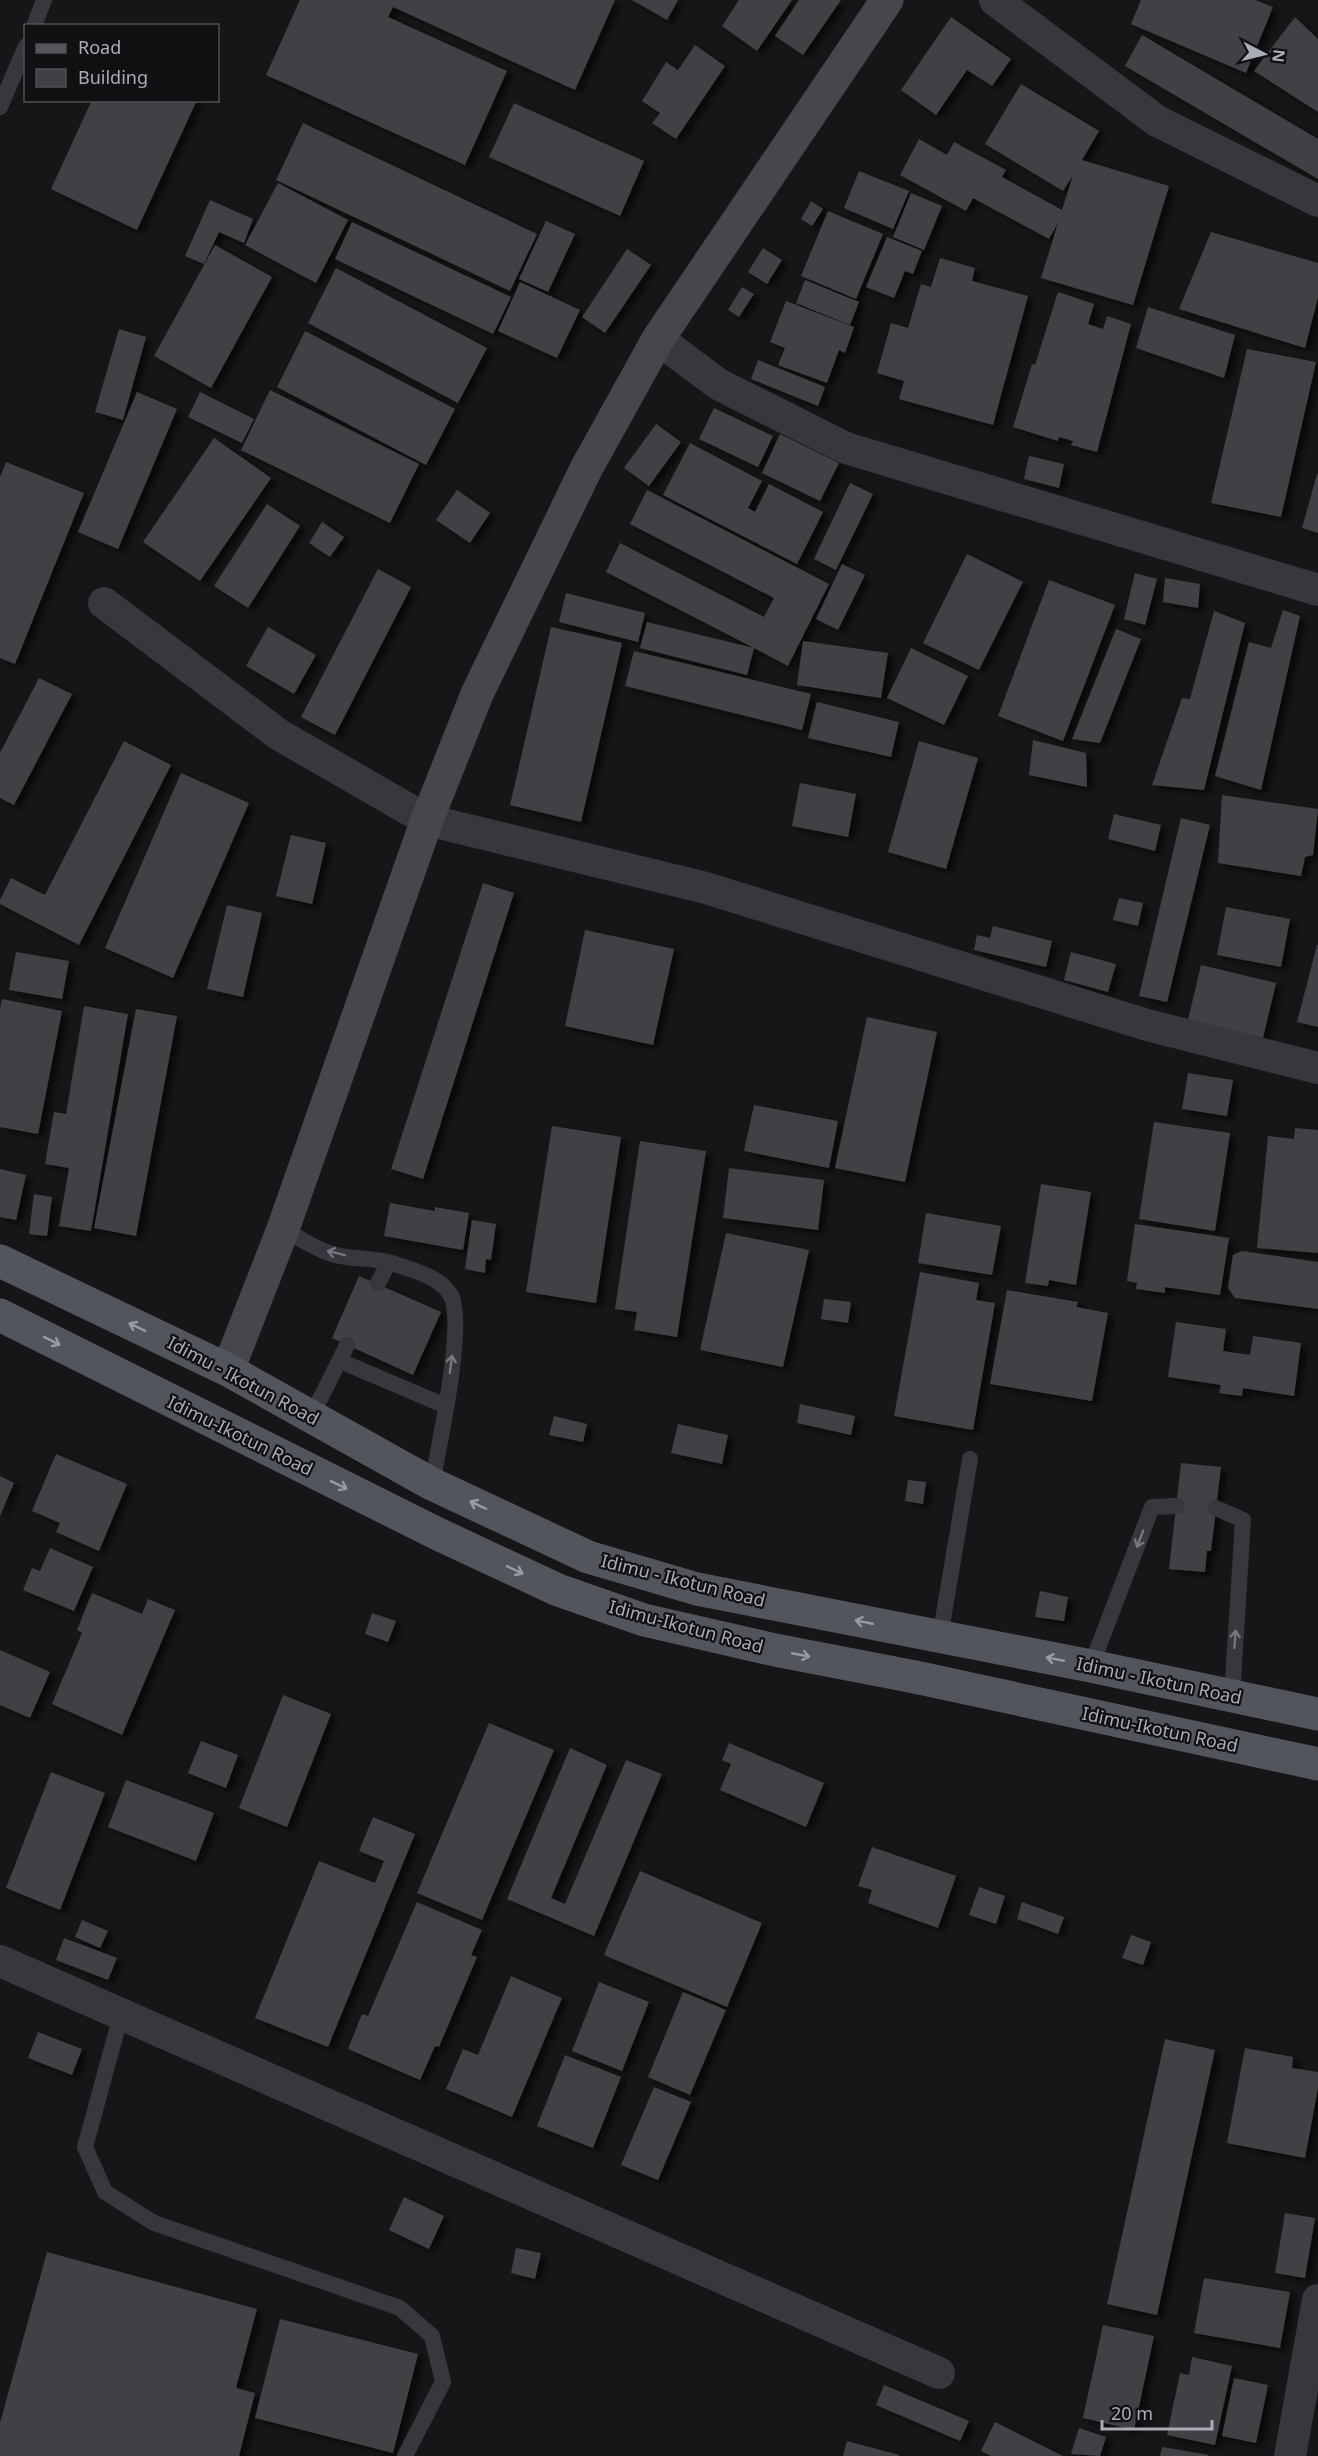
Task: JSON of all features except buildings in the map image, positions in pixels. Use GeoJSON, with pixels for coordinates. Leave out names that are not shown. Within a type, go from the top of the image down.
{"type":"FeatureCollection","features":[{"type":"Feature","properties":{"kind":"main road","name":"Idimu - Ikotun Road"},"geometry":{"type":"LineString","coordinates":[[0,1261],[228,1370],[432,1484],[588,1557],[697,1589],[1091,1666],[1318,1714]]}},
{"type":"Feature","properties":{"kind":"main road","name":"Idimu-Ikotun Road"},"geometry":{"type":"LineString","coordinates":[[0,1315],[438,1534],[558,1590],[634,1616],[775,1650],[915,1677],[1318,1764]]}},
{"type":"Feature","properties":{"kind":"street"},"geometry":{"type":"LineString","coordinates":[[228,1370],[283,1229],[427,820],[477,694],[586,469],[658,339],[887,0]]}},
{"type":"Feature","properties":{"kind":"street"},"geometry":{"type":"LineString","coordinates":[[995,0],[1157,121],[1318,201]]}},
{"type":"Feature","properties":{"kind":"street"},"geometry":{"type":"LineString","coordinates":[[658,339],[718,384],[846,448],[1318,590]]}},
{"type":"Feature","properties":{"kind":"street"},"geometry":{"type":"LineString","coordinates":[[104,603],[278,734],[427,820],[705,888],[1147,1025],[1318,1068]]}},
{"type":"Feature","properties":{"kind":"street"},"geometry":{"type":"LineString","coordinates":[[0,1961],[939,2373]]}},
{"type":"Feature","properties":{"kind":"street"},"geometry":{"type":"LineString","coordinates":[[1290,2456],[1318,2300]]}},
{"type":"Feature","properties":{"kind":"lane"},"geometry":{"type":"LineString","coordinates":[[35,24],[44,0]]}},
{"type":"Feature","properties":{"kind":"lane"},"geometry":{"type":"LineString","coordinates":[[0,107],[24,51]]}},
{"type":"Feature","properties":{"kind":"lane"},"geometry":{"type":"LineString","coordinates":[[283,1229],[332,1254],[388,1262],[438,1281],[451,1295],[456,1318],[446,1406],[432,1484]]}},
{"type":"Feature","properties":{"kind":"lane"},"geometry":{"type":"LineString","coordinates":[[378,1283],[388,1262]]}},
{"type":"Feature","properties":{"kind":"lane"},"geometry":{"type":"LineString","coordinates":[[311,1417],[347,1345]]}},
{"type":"Feature","properties":{"kind":"lane"},"geometry":{"type":"LineString","coordinates":[[340,1361],[446,1406]]}},
{"type":"Feature","properties":{"kind":"lane"},"geometry":{"type":"LineString","coordinates":[[940,1637],[969,1459]]}},
{"type":"Feature","properties":{"kind":"lane"},"geometry":{"type":"LineString","coordinates":[[1091,1666],[1152,1507],[1177,1506]]}},
{"type":"Feature","properties":{"kind":"lane"},"geometry":{"type":"LineString","coordinates":[[1216,1508],[1244,1520],[1232,1697]]}},
{"type":"Feature","properties":{"kind":"lane"},"geometry":{"type":"LineString","coordinates":[[121,2015],[85,2147],[105,2192],[154,2223],[400,2308],[432,2336],[443,2382],[405,2456]]}}]}
